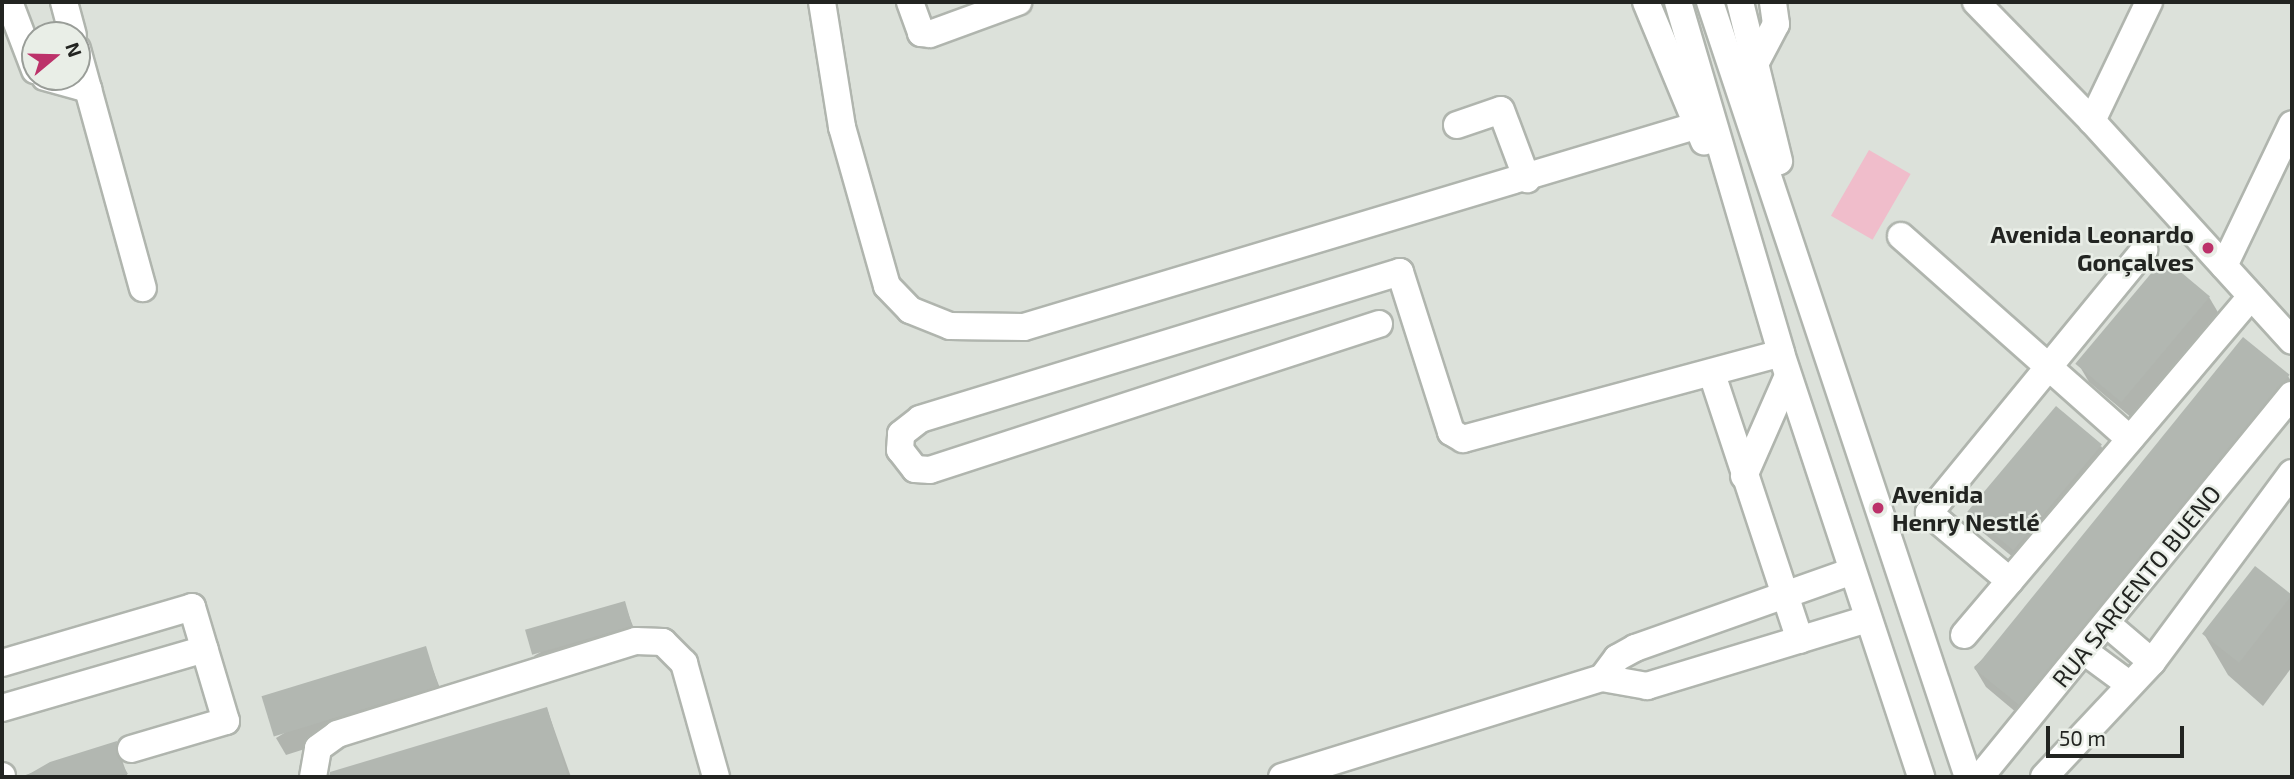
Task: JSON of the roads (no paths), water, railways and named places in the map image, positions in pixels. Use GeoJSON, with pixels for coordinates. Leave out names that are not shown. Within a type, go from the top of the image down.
{"type":"FeatureCollection","features":[{"type":"Feature","properties":{"kind":"street"},"geometry":{"type":"LineString","coordinates":[[2,4],[8,2],[21,35]]}},
{"type":"Feature","properties":{"kind":"street"},"geometry":{"type":"LineString","coordinates":[[64,2],[69,21]]}},
{"type":"Feature","properties":{"kind":"street"},"geometry":{"type":"LineString","coordinates":[[822,2],[842,127],[887,286],[910,310],[950,326],[1024,327],[1527,179],[1698,125]]}},
{"type":"Feature","properties":{"kind":"street"},"geometry":{"type":"LineString","coordinates":[[910,2],[921,33],[930,34],[1018,2]]}},
{"type":"Feature","properties":{"kind":"street"},"geometry":{"type":"LineString","coordinates":[[1647,2],[1744,232]]}},
{"type":"Feature","properties":{"kind":"street"},"geometry":{"type":"LineString","coordinates":[[1678,2],[1785,364],[1921,777]]}},
{"type":"Feature","properties":{"kind":"street"},"geometry":{"type":"LineString","coordinates":[[1740,2],[1822,340]]}},
{"type":"Feature","properties":{"kind":"street"},"geometry":{"type":"LineString","coordinates":[[1755,64],[1776,24],[1773,2]]}},
{"type":"Feature","properties":{"kind":"street"},"geometry":{"type":"LineString","coordinates":[[1976,2],[2092,121],[2292,341]]}},
{"type":"Feature","properties":{"kind":"street"},"geometry":{"type":"LineString","coordinates":[[2092,121],[2149,2]]}},
{"type":"Feature","properties":{"kind":"street"},"geometry":{"type":"LineString","coordinates":[[1713,12],[1968,777]]}},
{"type":"Feature","properties":{"kind":"street"},"geometry":{"type":"LineString","coordinates":[[89,91],[143,288]]}},
{"type":"Feature","properties":{"kind":"street"},"geometry":{"type":"LineString","coordinates":[[1457,125],[1500,110],[1527,179]]}},
{"type":"Feature","properties":{"kind":"street"},"geometry":{"type":"LineString","coordinates":[[2224,266],[2292,124]]}},
{"type":"Feature","properties":{"kind":"street"},"geometry":{"type":"LineString","coordinates":[[1900,236],[2130,439]]}},
{"type":"Feature","properties":{"kind":"street"},"geometry":{"type":"LineString","coordinates":[[2010,581],[1928,513],[2144,250]]}},
{"type":"Feature","properties":{"kind":"street"},"geometry":{"type":"LineString","coordinates":[[1379,324],[930,470],[915,469],[900,450],[901,435],[920,419],[1400,272],[1455,438],[1473,438],[1712,374],[1785,364]]}},
{"type":"Feature","properties":{"kind":"street"},"geometry":{"type":"LineString","coordinates":[[1964,635],[2251,296]]}},
{"type":"Feature","properties":{"kind":"street"},"geometry":{"type":"LineString","coordinates":[[1744,476],[1785,364]]}},
{"type":"Feature","properties":{"kind":"street"},"geometry":{"type":"LineString","coordinates":[[1712,374],[1800,640]]}},
{"type":"Feature","properties":{"kind":"street","name":"RUA SARGENTO BUENO"},"geometry":{"type":"LineString","coordinates":[[1980,777],[2292,395]]}},
{"type":"Feature","properties":{"kind":"street"},"geometry":{"type":"LineString","coordinates":[[2044,777],[2152,662],[2292,472]]}},
{"type":"Feature","properties":{"kind":"street"},"geometry":{"type":"LineString","coordinates":[[1602,678],[1616,658],[1669,636],[1852,571]]}},
{"type":"Feature","properties":{"kind":"street"},"geometry":{"type":"LineString","coordinates":[[2,663],[192,607],[226,721],[131,749]]}},
{"type":"Feature","properties":{"kind":"street"},"geometry":{"type":"LineString","coordinates":[[1282,777],[1602,678],[1647,686],[1868,619]]}},
{"type":"Feature","properties":{"kind":"street"},"geometry":{"type":"LineString","coordinates":[[2106,623],[2152,662]]}},
{"type":"Feature","properties":{"kind":"street"},"geometry":{"type":"LineString","coordinates":[[1669,636],[1682,676]]}},
{"type":"Feature","properties":{"kind":"street"},"geometry":{"type":"LineString","coordinates":[[313,777],[318,748],[337,734],[636,641],[663,642],[684,663],[716,777]]}},
{"type":"Feature","properties":{"kind":"street"},"geometry":{"type":"LineString","coordinates":[[2,708],[205,649]]}},
{"type":"Feature","properties":{"kind":"street"},"geometry":{"type":"LineString","coordinates":[[2084,651],[2130,685]]}},
{"type":"Feature","properties":{"kind":"place","name":"Avenida Leonardo Gonçalves"},"geometry":{"type":"Point","coordinates":[2208,248]}},
{"type":"Feature","properties":{"kind":"place","name":"Avenida Henry Nestlé"},"geometry":{"type":"Point","coordinates":[1878,508]}}]}
